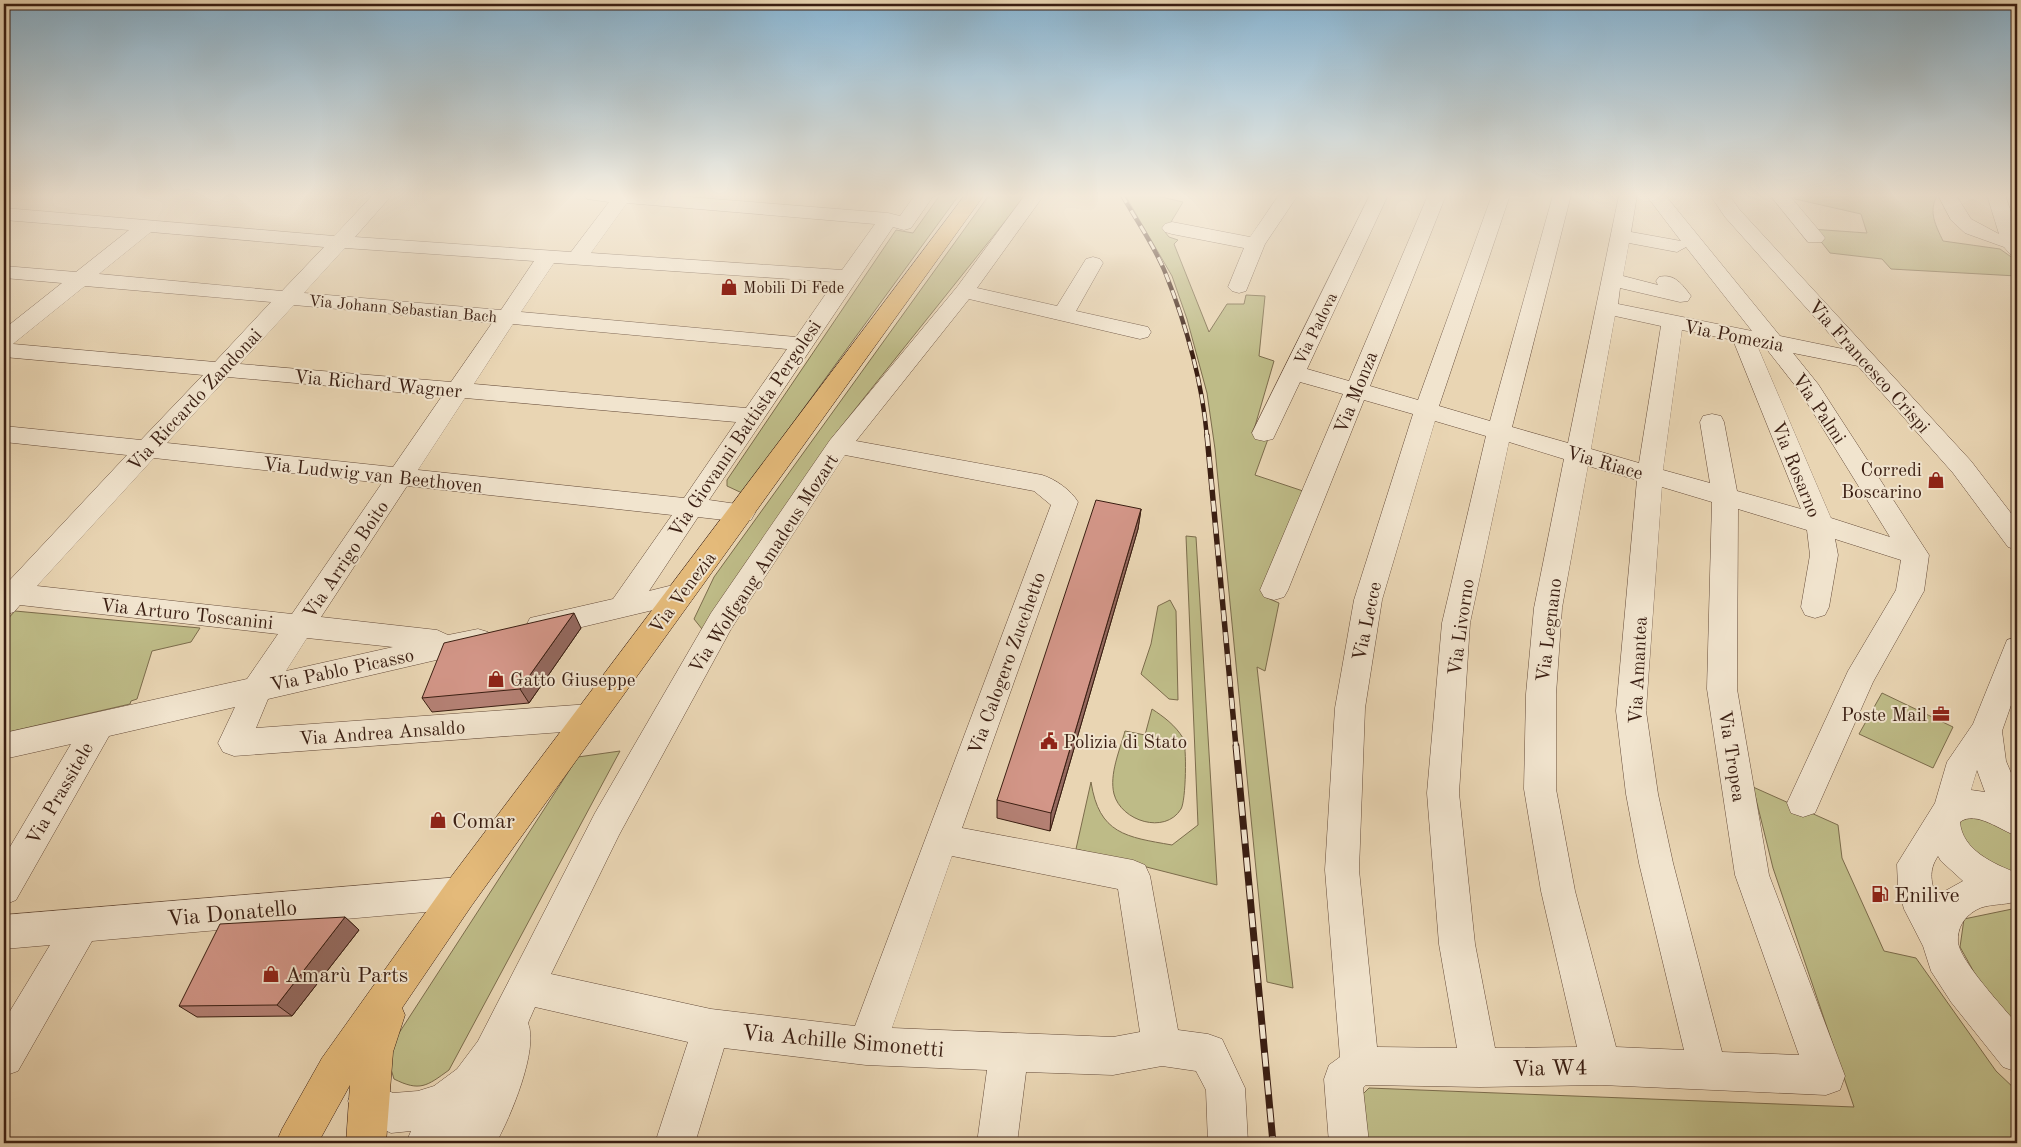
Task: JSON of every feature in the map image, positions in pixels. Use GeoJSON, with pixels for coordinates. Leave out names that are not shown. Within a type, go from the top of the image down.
{"type":"FeatureCollection","features":[{"type":"Feature","properties":{"kind":"main road","name":"Via Venezia"},"geometry":{"type":"LineString","coordinates":[[296,1143],[336,1072],[460,893],[936,249]]}},
{"type":"Feature","properties":{"kind":"main road"},"geometry":{"type":"LineString","coordinates":[[366,1143],[368,1100],[374,1052],[393,992]]}},
{"type":"Feature","properties":{"kind":"street"},"geometry":{"type":"LineString","coordinates":[[4,340],[119,249]]}},
{"type":"Feature","properties":{"kind":"street","name":"Via Riccardo Zandonai"},"geometry":{"type":"LineString","coordinates":[[7,597],[147,450],[334,249]]}},
{"type":"Feature","properties":{"kind":"street"},"geometry":{"type":"LineString","coordinates":[[437,249],[847,278]]}},
{"type":"Feature","properties":{"kind":"street"},"geometry":{"type":"LineString","coordinates":[[577,258],[584,249]]}},
{"type":"Feature","properties":{"kind":"street","name":"Via Giovanni Battista Pergolesi"},"geometry":{"type":"LineString","coordinates":[[622,608],[867,249]]}},
{"type":"Feature","properties":{"kind":"street","name":"Via Wolfgang Amadeus Mozart"},"geometry":{"type":"LineString","coordinates":[[426,1143],[439,1129],[492,1055],[607,824],[722,620],[839,446],[964,291],[995,249]]}},
{"type":"Feature","properties":{"kind":"street"},"geometry":{"type":"LineString","coordinates":[[1239,287],[1253,249]]}},
{"type":"Feature","properties":{"kind":"street","name":"Via Padova"},"geometry":{"type":"LineString","coordinates":[[1264,433],[1353,249]]}},
{"type":"Feature","properties":{"kind":"street","name":"Via Monza"},"geometry":{"type":"LineString","coordinates":[[1274,590],[1415,249]]}},
{"type":"Feature","properties":{"kind":"street","name":"Via Lecce"},"geometry":{"type":"LineString","coordinates":[[1360,1066],[1342,870],[1350,708],[1368,600],[1426,411],[1482,249]]}},
{"type":"Feature","properties":{"kind":"street","name":"Via Livorno"},"geometry":{"type":"LineString","coordinates":[[1480,1068],[1457,944],[1443,793],[1456,623],[1499,432],[1548,249]]}},
{"type":"Feature","properties":{"kind":"street","name":"Via Legnano"},"geometry":{"type":"LineString","coordinates":[[1601,1066],[1558,891],[1540,789],[1541,694],[1548,608],[1617,249]]}},
{"type":"Feature","properties":{"kind":"street","name":"Via Palmi"},"geometry":{"type":"LineString","coordinates":[[1698,249],[1810,389],[1916,555]]}},
{"type":"Feature","properties":{"kind":"street","name":"Via Francesco Crispi"},"geometry":{"type":"LineString","coordinates":[[1764,249],[1863,360],[1962,466],[2017,540]]}},
{"type":"Feature","properties":{"kind":"street","name":"Via Arrigo Boito"},"geometry":{"type":"LineString","coordinates":[[258,688],[548,256]]}},
{"type":"Feature","properties":{"kind":"street"},"geometry":{"type":"LineString","coordinates":[[1063,314],[1093,263]]}},
{"type":"Feature","properties":{"kind":"street","name":"Via Johann Sebastian Bach"},"geometry":{"type":"LineString","coordinates":[[4,272],[802,344]]}},
{"type":"Feature","properties":{"kind":"street"},"geometry":{"type":"LineString","coordinates":[[1611,280],[1680,296],[1666,281]]}},
{"type":"Feature","properties":{"kind":"street"},"geometry":{"type":"LineString","coordinates":[[964,291],[1140,332]]}},
{"type":"Feature","properties":{"kind":"street","name":"Via Pomezia"},"geometry":{"type":"LineString","coordinates":[[1606,308],[1863,360]]}},
{"type":"Feature","properties":{"kind":"street","name":"Via Amantea"},"geometry":{"type":"LineString","coordinates":[[1672,322],[1650,476],[1631,711],[1642,794],[1654,855],[1708,1071]]}},
{"type":"Feature","properties":{"kind":"street","name":"Via Rosarno"},"geometry":{"type":"LineString","coordinates":[[1742,336],[1820,524],[1824,555],[1815,608]]}},
{"type":"Feature","properties":{"kind":"street","name":"Via Richard Wagner"},"geometry":{"type":"LineString","coordinates":[[4,350],[752,416]]}},
{"type":"Feature","properties":{"kind":"street","name":"Via Riace"},"geometry":{"type":"LineString","coordinates":[[1293,372],[1820,524],[1916,555]]}},
{"type":"Feature","properties":{"kind":"street","name":"Via Tropea"},"geometry":{"type":"LineString","coordinates":[[1712,422],[1725,497],[1722,689],[1752,875],[1826,1076]]}},
{"type":"Feature","properties":{"kind":"street","name":"Via Ludwig van Beethoven"},"geometry":{"type":"LineString","coordinates":[[4,434],[742,513]]}},
{"type":"Feature","properties":{"kind":"street","name":"Via Calogero Zucchetto"},"geometry":{"type":"LineString","coordinates":[[839,446],[1042,484],[1065,502],[866,1046]]}},
{"type":"Feature","properties":{"kind":"street"},"geometry":{"type":"LineString","coordinates":[[1803,803],[1850,704],[1858,680],[1910,591],[1916,555]]}},
{"type":"Feature","properties":{"kind":"street","name":"Via Pablo Picasso"},"geometry":{"type":"LineString","coordinates":[[4,746],[681,594]]}},
{"type":"Feature","properties":{"kind":"street","name":"Via Arturo Toscanini"},"geometry":{"type":"LineString","coordinates":[[7,597],[460,644]]}},
{"type":"Feature","properties":{"kind":"street"},"geometry":{"type":"LineString","coordinates":[[2014,887],[1989,879],[1969,866],[1953,850],[1944,833],[1946,814],[1963,762],[1986,731],[2008,710],[2017,648]]}},
{"type":"Feature","properties":{"kind":"street","name":"Via Andrea Ansaldo"},"geometry":{"type":"LineString","coordinates":[[258,688],[234,744],[590,717]]}},
{"type":"Feature","properties":{"kind":"street","name":"Via Prassitele"},"geometry":{"type":"LineString","coordinates":[[4,889],[99,724]]}},
{"type":"Feature","properties":{"kind":"street"},"geometry":{"type":"LineString","coordinates":[[1986,731],[1990,761],[1998,785],[2014,817]]}},
{"type":"Feature","properties":{"kind":"street"},"geometry":{"type":"LineString","coordinates":[[2014,817],[1973,804],[1960,804],[1946,814],[1914,864],[1915,887],[1922,909],[1940,942],[1944,958],[1964,989],[2017,1053]]}},
{"type":"Feature","properties":{"kind":"street"},"geometry":{"type":"LineString","coordinates":[[942,839],[1133,876],[1162,1047]]}},
{"type":"Feature","properties":{"kind":"street"},"geometry":{"type":"LineString","coordinates":[[1940,942],[1946,918],[1960,900],[1982,890],[2014,887]]}},
{"type":"Feature","properties":{"kind":"street","name":"Via Donatello"},"geometry":{"type":"LineString","coordinates":[[4,932],[460,893]]}},
{"type":"Feature","properties":{"kind":"street"},"geometry":{"type":"LineString","coordinates":[[4,1056],[82,925]]}},
{"type":"Feature","properties":{"kind":"street"},"geometry":{"type":"LineString","coordinates":[[472,1143],[498,1097],[508,1067],[520,1002]]}},
{"type":"Feature","properties":{"kind":"street","name":"Via Achille Simonetti"},"geometry":{"type":"LineString","coordinates":[[520,1002],[711,1028],[866,1046],[1113,1056],[1162,1047],[1208,1053],[1225,1088],[1228,1143]]}},
{"type":"Feature","properties":{"kind":"street"},"geometry":{"type":"LineString","coordinates":[[675,1143],[711,1028]]}},
{"type":"Feature","properties":{"kind":"street"},"geometry":{"type":"LineString","coordinates":[[997,1143],[1009,1052]]}},
{"type":"Feature","properties":{"kind":"street"},"geometry":{"type":"LineString","coordinates":[[1349,1143],[1343,1079],[1360,1066]]}},
{"type":"Feature","properties":{"kind":"street","name":"Via W4"},"geometry":{"type":"LineString","coordinates":[[1360,1066],[1480,1068],[1601,1066],[1826,1076]]}},
{"type":"Feature","properties":{"kind":"street"},"geometry":{"type":"LineString","coordinates":[[368,1100],[391,1113],[418,1111],[445,1102],[471,1084]]}},
{"type":"Feature","properties":{"kind":"shaded area"},"geometry":{"type":"Polygon","coordinates":[[[883,249],[920,249],[742,493],[727,486],[727,480],[883,249]]]}},
{"type":"Feature","properties":{"kind":"shaded area"},"geometry":{"type":"Polygon","coordinates":[[[950,249],[983,249],[832,438],[702,629],[694,619],[714,577],[950,249]]]}},
{"type":"Feature","properties":{"kind":"shaded area"},"geometry":{"type":"Polygon","coordinates":[[[1156,249],[1176,249],[1209,332],[1227,304],[1244,304],[1246,295],[1265,296],[1259,356],[1274,361],[1253,433],[1268,439],[1255,475],[1303,491],[1265,597],[1279,603],[1265,671],[1257,667],[1293,988],[1267,982],[1215,449],[1207,393],[1187,319],[1172,276],[1156,249]]]}},
{"type":"Feature","properties":{"kind":"shaded area"},"geometry":{"type":"Polygon","coordinates":[[[1826,249],[1997,249],[2017,261],[2017,276],[1891,269],[1882,259],[1830,253],[1826,249]]]}},
{"type":"Feature","properties":{"kind":"shaded area"},"geometry":{"type":"Polygon","coordinates":[[[1186,536],[1196,537],[1217,885],[1076,849],[1091,782],[1101,813],[1108,823],[1128,835],[1172,845],[1198,825],[1186,536]]]}},
{"type":"Feature","properties":{"kind":"shaded area"},"geometry":{"type":"Polygon","coordinates":[[[1170,600],[1176,611],[1178,700],[1169,699],[1141,674],[1151,644],[1158,606],[1170,600]]]}},
{"type":"Feature","properties":{"kind":"shaded area"},"geometry":{"type":"Polygon","coordinates":[[[15,611],[200,628],[191,642],[152,651],[137,699],[131,701],[130,704],[4,733],[4,623],[15,611]]]}},
{"type":"Feature","properties":{"kind":"shaded area"},"geometry":{"type":"Polygon","coordinates":[[[1882,693],[1953,727],[1933,768],[1859,734],[1882,693]]]}},
{"type":"Feature","properties":{"kind":"shaded area"},"geometry":{"type":"Polygon","coordinates":[[[1152,709],[1169,722],[1183,738],[1185,762],[1185,785],[1181,809],[1174,817],[1155,823],[1134,817],[1125,811],[1118,803],[1113,786],[1116,762],[1125,731],[1145,735],[1152,709]]]}},
{"type":"Feature","properties":{"kind":"shaded area"},"geometry":{"type":"Polygon","coordinates":[[[620,751],[449,1070],[429,1083],[417,1086],[394,1079],[388,1059],[388,1050],[578,757],[620,751]]]}},
{"type":"Feature","properties":{"kind":"shaded area"},"geometry":{"type":"Polygon","coordinates":[[[1753,787],[1838,825],[1842,858],[1884,951],[1916,958],[1996,1071],[2017,1091],[2017,1143],[1363,1143],[1358,1099],[1369,1088],[1854,1107],[1773,868],[1753,787]]]}},
{"type":"Feature","properties":{"kind":"shaded area"},"geometry":{"type":"Polygon","coordinates":[[[1970,812],[2017,829],[2017,879],[2007,878],[1961,849],[1959,816],[1970,812]]]}},
{"type":"Feature","properties":{"kind":"shaded area"},"geometry":{"type":"Polygon","coordinates":[[[2017,908],[2017,1037],[2000,1019],[1960,947],[1964,919],[2017,908]]]}},
{"type":"Feature","properties":{"kind":"building","name":"Polizia di Stato"},"geometry":{"type":"Polygon","coordinates":[[[1096,500],[1141,509],[1051,813],[997,800],[1096,500]]]}},
{"type":"Feature","properties":{"kind":"building","name":"Gatto Giuseppe"},"geometry":{"type":"Polygon","coordinates":[[[574,613],[520,689],[422,698],[444,643],[574,613]]]}},
{"type":"Feature","properties":{"kind":"building","name":"Amarù Parts"},"geometry":{"type":"Polygon","coordinates":[[[345,917],[277,1005],[179,1006],[220,924],[345,917]]]}},
{"type":"Feature","properties":{"kind":"railway"},"geometry":{"type":"LineString","coordinates":[[1154,249],[1173,292],[1192,353],[1205,416],[1207,437]]}},
{"type":"Feature","properties":{"kind":"railway"},"geometry":{"type":"LineString","coordinates":[[1207,435],[1236,747]]}},
{"type":"Feature","properties":{"kind":"railway"},"geometry":{"type":"LineString","coordinates":[[1236,746],[1273,1143]]}},
{"type":"Feature","properties":{"kind":"place","name":"Mobili Di Fede"},"geometry":{"type":"Point","coordinates":[729,287]}},
{"type":"Feature","properties":{"kind":"place","name":"Corredi Boscarino"},"geometry":{"type":"Point","coordinates":[1936,480]}},
{"type":"Feature","properties":{"kind":"place","name":"Gatto Giuseppe"},"geometry":{"type":"Point","coordinates":[496,679]}},
{"type":"Feature","properties":{"kind":"place","name":"Poste Mail"},"geometry":{"type":"Point","coordinates":[1941,714]}},
{"type":"Feature","properties":{"kind":"place","name":"Polizia di Stato"},"geometry":{"type":"Point","coordinates":[1049,741]}},
{"type":"Feature","properties":{"kind":"place","name":"Comar"},"geometry":{"type":"Point","coordinates":[438,820]}},
{"type":"Feature","properties":{"kind":"place","name":"Enilive"},"geometry":{"type":"Point","coordinates":[1880,894]}},
{"type":"Feature","properties":{"kind":"place","name":"Amarù Parts"},"geometry":{"type":"Point","coordinates":[271,974]}}]}
